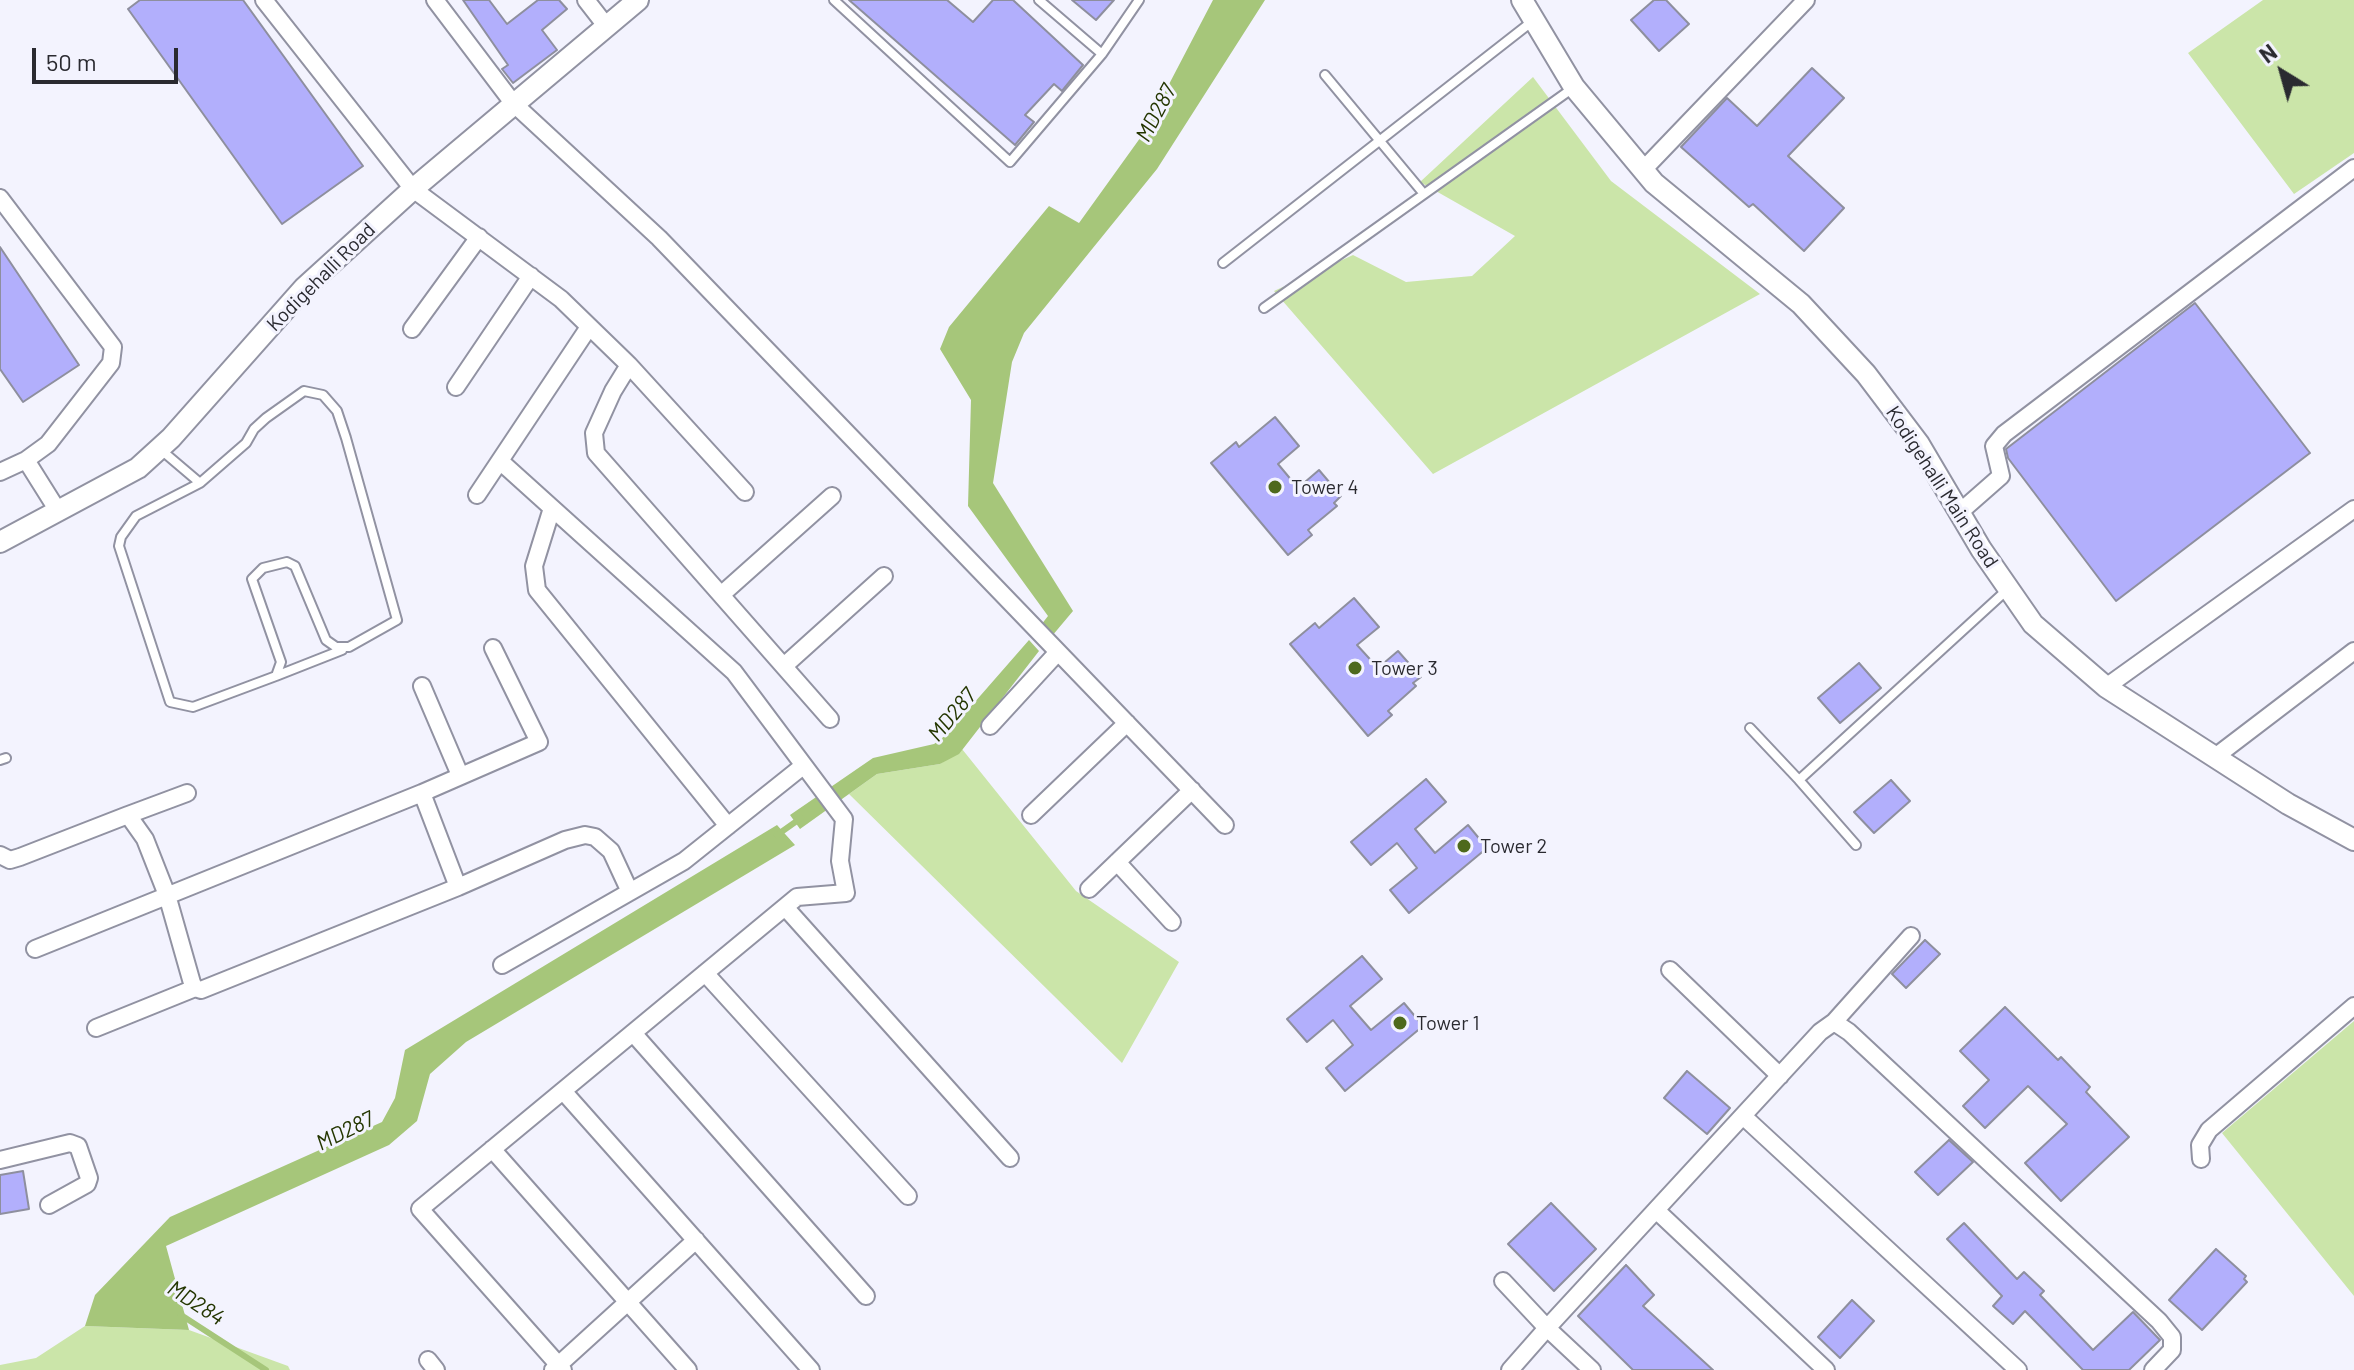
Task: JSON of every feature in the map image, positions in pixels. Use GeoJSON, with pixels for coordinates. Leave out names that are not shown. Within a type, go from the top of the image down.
{"type":"FeatureCollection","features":[{"type":"Feature","properties":{"kind":"street"},"geometry":{"type":"LineString","coordinates":[[264,0],[413,189],[561,299],[629,365],[745,492]]}},
{"type":"Feature","properties":{"kind":"street"},"geometry":{"type":"LineString","coordinates":[[435,0],[513,103],[659,238],[1225,825]]}},
{"type":"Feature","properties":{"kind":"street"},"geometry":{"type":"LineString","coordinates":[[586,0],[607,27]]}},
{"type":"Feature","properties":{"kind":"street","name":"Kodigehalli Road"},"geometry":{"type":"LineString","coordinates":[[0,542],[138,468],[159,449],[304,288],[413,189],[638,0]]}},
{"type":"Feature","properties":{"kind":"street","name":"Kodigehalli Main Road"},"geometry":{"type":"LineString","coordinates":[[1522,0],[1574,87],[1654,183],[1801,304],[1866,374],[1919,444],[2033,624],[2106,687],[2288,804],[2354,840]]}},
{"type":"Feature","properties":{"kind":"street"},"geometry":{"type":"LineString","coordinates":[[1643,170],[1806,0]]}},
{"type":"Feature","properties":{"kind":"street"},"geometry":{"type":"LineString","coordinates":[[1960,512],[2001,476],[1994,446],[2004,434],[2354,168]]}},
{"type":"Feature","properties":{"kind":"street"},"geometry":{"type":"LineString","coordinates":[[0,198],[113,347],[111,363],[48,444],[26,460],[0,472]]}},
{"type":"Feature","properties":{"kind":"street"},"geometry":{"type":"LineString","coordinates":[[412,329],[479,237]]}},
{"type":"Feature","properties":{"kind":"street"},"geometry":{"type":"LineString","coordinates":[[456,387],[531,276]]}},
{"type":"Feature","properties":{"kind":"street"},"geometry":{"type":"LineString","coordinates":[[477,495],[589,327]]}},
{"type":"Feature","properties":{"kind":"street"},"geometry":{"type":"LineString","coordinates":[[629,365],[594,433],[596,453],[830,719]]}},
{"type":"Feature","properties":{"kind":"street"},"geometry":{"type":"LineString","coordinates":[[26,460],[58,511]]}},
{"type":"Feature","properties":{"kind":"street"},"geometry":{"type":"LineString","coordinates":[[500,461],[734,672],[844,819],[840,861],[846,893],[797,897],[420,1209],[558,1368],[696,1240]]}},
{"type":"Feature","properties":{"kind":"street"},"geometry":{"type":"LineString","coordinates":[[721,595],[832,496]]}},
{"type":"Feature","properties":{"kind":"street"},"geometry":{"type":"LineString","coordinates":[[552,508],[534,566],[537,590],[728,826]]}},
{"type":"Feature","properties":{"kind":"street"},"geometry":{"type":"LineString","coordinates":[[2106,687],[2354,509]]}},
{"type":"Feature","properties":{"kind":"street"},"geometry":{"type":"LineString","coordinates":[[784,666],[884,576]]}},
{"type":"Feature","properties":{"kind":"street"},"geometry":{"type":"LineString","coordinates":[[35,949],[422,793],[539,742],[493,648]]}},
{"type":"Feature","properties":{"kind":"street"},"geometry":{"type":"LineString","coordinates":[[2215,757],[2354,651]]}},
{"type":"Feature","properties":{"kind":"street"},"geometry":{"type":"LineString","coordinates":[[990,726],[1058,652]]}},
{"type":"Feature","properties":{"kind":"street"},"geometry":{"type":"LineString","coordinates":[[422,686],[460,775]]}},
{"type":"Feature","properties":{"kind":"street"},"geometry":{"type":"LineString","coordinates":[[1031,815],[1127,723]]}},
{"type":"Feature","properties":{"kind":"street"},"geometry":{"type":"LineString","coordinates":[[502,965],[684,861],[728,826],[809,773]]}},
{"type":"Feature","properties":{"kind":"street"},"geometry":{"type":"LineString","coordinates":[[1089,889],[1192,790]]}},
{"type":"Feature","properties":{"kind":"street"},"geometry":{"type":"LineString","coordinates":[[0,855],[10,860],[20,857],[187,793]]}},
{"type":"Feature","properties":{"kind":"street"},"geometry":{"type":"LineString","coordinates":[[422,793],[458,887]]}},
{"type":"Feature","properties":{"kind":"street"},"geometry":{"type":"LineString","coordinates":[[128,815],[145,839],[167,895],[195,988]]}},
{"type":"Feature","properties":{"kind":"street"},"geometry":{"type":"LineString","coordinates":[[96,1028],[195,988],[207,989],[565,840],[585,835],[595,837],[611,851],[630,892]]}},
{"type":"Feature","properties":{"kind":"street"},"geometry":{"type":"LineString","coordinates":[[1117,862],[1172,922]]}},
{"type":"Feature","properties":{"kind":"street"},"geometry":{"type":"LineString","coordinates":[[785,907],[1010,1158]]}},
{"type":"Feature","properties":{"kind":"street"},"geometry":{"type":"LineString","coordinates":[[1510,1370],[1911,936]]}},
{"type":"Feature","properties":{"kind":"street"},"geometry":{"type":"LineString","coordinates":[[1670,970],[1780,1076]]}},
{"type":"Feature","properties":{"kind":"street"},"geometry":{"type":"LineString","coordinates":[[705,973],[908,1196]]}},
{"type":"Feature","properties":{"kind":"street"},"geometry":{"type":"LineString","coordinates":[[2201,1159],[2200,1145],[2209,1130],[2354,1006]]}},
{"type":"Feature","properties":{"kind":"street"},"geometry":{"type":"LineString","coordinates":[[1834,1022],[1849,1032],[2159,1321],[2172,1337],[2172,1350],[2153,1370]]}},
{"type":"Feature","properties":{"kind":"street"},"geometry":{"type":"LineString","coordinates":[[633,1033],[866,1296]]}},
{"type":"Feature","properties":{"kind":"street"},"geometry":{"type":"LineString","coordinates":[[563,1091],[811,1370]]}},
{"type":"Feature","properties":{"kind":"street"},"geometry":{"type":"LineString","coordinates":[[1743,1116],[2018,1370]]}},
{"type":"Feature","properties":{"kind":"street"},"geometry":{"type":"LineString","coordinates":[[0,1160],[70,1143],[78,1146],[89,1178],[87,1184],[49,1205]]}},
{"type":"Feature","properties":{"kind":"street"},"geometry":{"type":"LineString","coordinates":[[492,1149],[688,1370]]}},
{"type":"Feature","properties":{"kind":"street"},"geometry":{"type":"LineString","coordinates":[[1656,1210],[1826,1370]]}},
{"type":"Feature","properties":{"kind":"street"},"geometry":{"type":"LineString","coordinates":[[1503,1281],[1592,1370]]}},
{"type":"Feature","properties":{"kind":"lane"},"geometry":{"type":"LineString","coordinates":[[834,0],[1010,162],[1102,54],[1139,0]]}},
{"type":"Feature","properties":{"kind":"lane"},"geometry":{"type":"LineString","coordinates":[[1039,0],[1102,54]]}},
{"type":"Feature","properties":{"kind":"lane"},"geometry":{"type":"LineString","coordinates":[[1223,263],[1534,20]]}},
{"type":"Feature","properties":{"kind":"lane"},"geometry":{"type":"LineString","coordinates":[[1325,75],[1424,194]]}},
{"type":"Feature","properties":{"kind":"lane"},"geometry":{"type":"LineString","coordinates":[[1264,308],[1574,87]]}},
{"type":"Feature","properties":{"kind":"lane"},"geometry":{"type":"LineString","coordinates":[[304,391],[323,395],[337,411],[346,438],[397,620],[349,647],[193,707],[170,702],[119,546],[121,537],[136,516],[200,483],[246,443],[254,429],[266,418],[304,391]]}},
{"type":"Feature","properties":{"kind":"lane"},"geometry":{"type":"LineString","coordinates":[[159,449],[200,483]]}},
{"type":"Feature","properties":{"kind":"lane"},"geometry":{"type":"LineString","coordinates":[[276,676],[281,662],[252,579],[263,568],[287,562],[295,566],[326,640],[336,647],[349,647]]}},
{"type":"Feature","properties":{"kind":"lane"},"geometry":{"type":"LineString","coordinates":[[1799,780],[2008,589]]}},
{"type":"Feature","properties":{"kind":"lane"},"geometry":{"type":"LineString","coordinates":[[1750,728],[1856,845]]}},
{"type":"Feature","properties":{"kind":"shaded area"},"geometry":{"type":"Polygon","coordinates":[[[2263,0],[2354,0],[2354,153],[2294,194],[2188,53],[2263,0]]]}},
{"type":"Feature","properties":{"kind":"shaded area"},"geometry":{"type":"Polygon","coordinates":[[[1533,77],[1611,181],[1760,294],[1433,474],[1274,291],[1353,255],[1406,282],[1472,276],[1515,236],[1420,182],[1533,77]]]}},
{"type":"Feature","properties":{"kind":"shaded area"},"geometry":{"type":"Polygon","coordinates":[[[962,749],[1076,891],[1179,962],[1122,1063],[849,794],[877,774],[940,764],[962,749]]]}},
{"type":"Feature","properties":{"kind":"shaded area"},"geometry":{"type":"Polygon","coordinates":[[[2354,1021],[2354,1296],[2222,1133],[2354,1021]]]}},
{"type":"Feature","properties":{"kind":"shaded area"},"geometry":{"type":"Polygon","coordinates":[[[85,1326],[189,1330],[288,1366],[290,1370],[0,1370],[0,1365],[36,1358],[85,1326]]]}},
{"type":"Feature","properties":{"kind":"water"},"geometry":{"type":"Polygon","coordinates":[[[1213,0],[1265,0],[1157,169],[1024,333],[1012,362],[993,483],[1073,611],[1052,636],[1041,625],[1048,616],[968,506],[971,400],[940,349],[949,327],[1049,206],[1079,223],[1143,134],[1213,0]]]}},
{"type":"Feature","properties":{"kind":"water"},"geometry":{"type":"Polygon","coordinates":[[[1029,640],[1039,651],[959,754],[940,764],[877,774],[800,829],[790,815],[873,758],[934,744],[946,735],[1029,640]]]}},
{"type":"Feature","properties":{"kind":"water"},"geometry":{"type":"Polygon","coordinates":[[[777,825],[795,845],[466,1042],[430,1074],[417,1121],[389,1145],[166,1246],[189,1330],[85,1326],[95,1295],[170,1217],[382,1122],[395,1098],[405,1050],[777,825]]]}},
{"type":"Feature","properties":{"kind":"building"},"geometry":{"type":"Polygon","coordinates":[[[140,0],[243,0],[363,166],[282,224],[128,9],[140,0]]]}},
{"type":"Feature","properties":{"kind":"building"},"geometry":{"type":"Polygon","coordinates":[[[463,0],[489,0],[507,24],[538,0],[559,0],[567,9],[542,30],[557,50],[513,83],[502,69],[508,65],[463,0]]]}},
{"type":"Feature","properties":{"kind":"building"},"geometry":{"type":"Polygon","coordinates":[[[849,0],[947,0],[973,22],[993,0],[1013,0],[1083,65],[1062,91],[1054,84],[1025,115],[1034,122],[1015,145],[849,0]]]}},
{"type":"Feature","properties":{"kind":"building"},"geometry":{"type":"Polygon","coordinates":[[[1072,0],[1114,0],[1096,20],[1072,0]]]}},
{"type":"Feature","properties":{"kind":"building"},"geometry":{"type":"Polygon","coordinates":[[[1654,0],[1666,0],[1689,24],[1659,51],[1631,20],[1654,0]]]}},
{"type":"Feature","properties":{"kind":"building"},"geometry":{"type":"Polygon","coordinates":[[[1812,68],[1844,98],[1788,156],[1844,208],[1804,251],[1753,204],[1749,207],[1681,147],[1727,98],[1757,126],[1812,68]]]}},
{"type":"Feature","properties":{"kind":"building"},"geometry":{"type":"Polygon","coordinates":[[[0,247],[79,365],[23,402],[0,369],[0,247]]]}},
{"type":"Feature","properties":{"kind":"building"},"geometry":{"type":"Polygon","coordinates":[[[2195,303],[2310,453],[2116,601],[2008,458],[2006,449],[2195,303]]]}},
{"type":"Feature","properties":{"kind":"building","name":"Tower 4"},"geometry":{"type":"Polygon","coordinates":[[[1275,417],[1299,446],[1278,464],[1298,488],[1319,470],[1341,496],[1334,503],[1337,506],[1308,530],[1312,535],[1288,555],[1211,463],[1236,442],[1239,447],[1275,417]]]}},
{"type":"Feature","properties":{"kind":"building","name":"Tower 3"},"geometry":{"type":"Polygon","coordinates":[[[1354,598],[1379,627],[1357,645],[1378,668],[1398,651],[1421,677],[1413,683],[1416,686],[1388,711],[1392,715],[1368,736],[1290,644],[1315,623],[1319,628],[1354,598]]]}},
{"type":"Feature","properties":{"kind":"building"},"geometry":{"type":"Polygon","coordinates":[[[1859,663],[1881,688],[1840,723],[1818,698],[1859,663]]]}},
{"type":"Feature","properties":{"kind":"building","name":"Tower 2"},"geometry":{"type":"Polygon","coordinates":[[[1426,779],[1446,802],[1415,829],[1435,853],[1468,825],[1487,848],[1409,913],[1390,890],[1417,868],[1397,843],[1371,865],[1351,842],[1426,779]]]}},
{"type":"Feature","properties":{"kind":"building"},"geometry":{"type":"Polygon","coordinates":[[[1891,780],[1910,801],[1874,833],[1854,812],[1891,780]]]}},
{"type":"Feature","properties":{"kind":"building"},"geometry":{"type":"Polygon","coordinates":[[[1925,940],[1940,954],[1906,988],[1892,974],[1925,940]]]}},
{"type":"Feature","properties":{"kind":"building","name":"Tower 1"},"geometry":{"type":"Polygon","coordinates":[[[1362,956],[1382,979],[1350,1006],[1371,1030],[1404,1003],[1423,1026],[1345,1091],[1326,1068],[1353,1045],[1333,1020],[1307,1042],[1287,1019],[1362,956]]]}},
{"type":"Feature","properties":{"kind":"building"},"geometry":{"type":"Polygon","coordinates":[[[2005,1007],[2090,1087],[2086,1092],[2129,1137],[2061,1201],[2025,1163],[2067,1124],[2028,1086],[1985,1128],[1963,1106],[1989,1080],[1960,1051],[2005,1007]]]}},
{"type":"Feature","properties":{"kind":"building"},"geometry":{"type":"Polygon","coordinates":[[[1687,1071],[1730,1108],[1707,1134],[1664,1098],[1687,1071]]]}},
{"type":"Feature","properties":{"kind":"building"},"geometry":{"type":"Polygon","coordinates":[[[1949,1140],[1973,1162],[1938,1195],[1915,1172],[1949,1140]]]}},
{"type":"Feature","properties":{"kind":"building"},"geometry":{"type":"Polygon","coordinates":[[[23,1171],[29,1209],[0,1214],[0,1175],[23,1171]]]}},
{"type":"Feature","properties":{"kind":"building"},"geometry":{"type":"Polygon","coordinates":[[[1551,1203],[1596,1249],[1554,1291],[1508,1244],[1551,1203]]]}},
{"type":"Feature","properties":{"kind":"building"},"geometry":{"type":"Polygon","coordinates":[[[1964,1223],[2017,1279],[2024,1272],[2044,1291],[2040,1295],[2093,1350],[2133,1312],[2160,1340],[2129,1370],[2083,1370],[2025,1311],[2013,1324],[1993,1306],[2002,1296],[1947,1239],[1964,1223]]]}},
{"type":"Feature","properties":{"kind":"building"},"geometry":{"type":"Polygon","coordinates":[[[2216,1249],[2246,1276],[2244,1279],[2247,1282],[2202,1330],[2169,1300],[2216,1249]]]}},
{"type":"Feature","properties":{"kind":"building"},"geometry":{"type":"Polygon","coordinates":[[[1626,1265],[1654,1295],[1643,1306],[1713,1370],[1633,1370],[1578,1316],[1626,1265]]]}},
{"type":"Feature","properties":{"kind":"building"},"geometry":{"type":"Polygon","coordinates":[[[1852,1300],[1874,1321],[1840,1358],[1818,1337],[1852,1300]]]}},
{"type":"Feature","properties":{"kind":"waterway","name":"MD287"},"geometry":{"type":"LineString","coordinates":[[777,835],[801,818]]}},
{"type":"Feature","properties":{"kind":"waterway","name":"MD284"},"geometry":{"type":"LineString","coordinates":[[181,1315],[266,1370]]}},
{"type":"Feature","properties":{"kind":"place","name":"Tower 4"},"geometry":{"type":"Point","coordinates":[1275,487]}},
{"type":"Feature","properties":{"kind":"place","name":"Tower 3"},"geometry":{"type":"Point","coordinates":[1355,668]}},
{"type":"Feature","properties":{"kind":"place","name":"Tower 2"},"geometry":{"type":"Point","coordinates":[1464,846]}},
{"type":"Feature","properties":{"kind":"place","name":"Tower 1"},"geometry":{"type":"Point","coordinates":[1400,1023]}}]}
